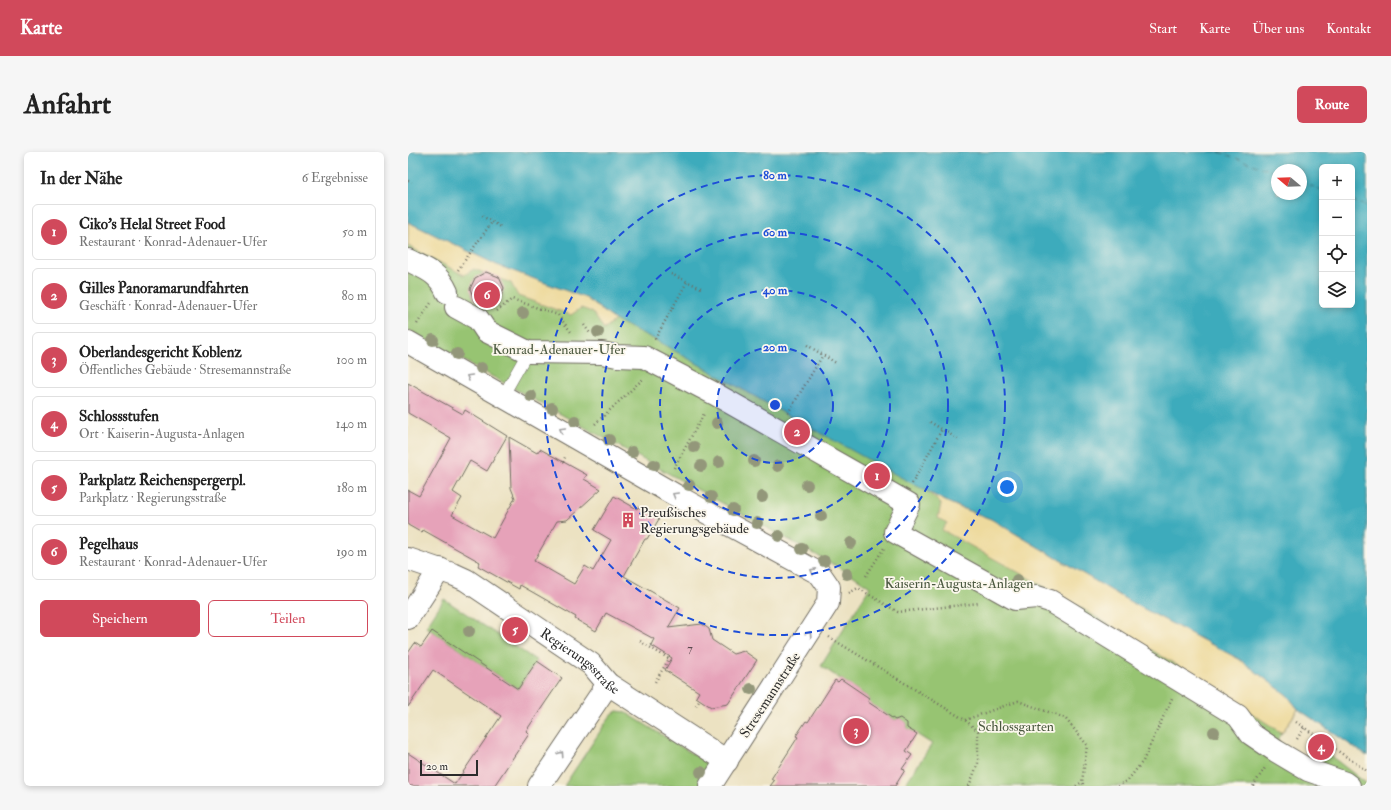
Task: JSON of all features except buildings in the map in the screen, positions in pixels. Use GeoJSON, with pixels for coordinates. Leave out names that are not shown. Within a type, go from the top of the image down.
{"type":"FeatureCollection","features":[{"type":"Feature","properties":{"kind":"street"},"geometry":{"type":"LineString","coordinates":[[408,260],[434,273],[451,288],[478,318],[486,331],[528,352],[588,353],[644,357],[655,355],[715,394],[909,504],[895,532],[1015,599],[1037,597],[1050,601],[1238,716],[1251,734],[1276,751],[1308,770],[1349,786]]}},
{"type":"Feature","properties":{"kind":"street"},"geometry":{"type":"LineString","coordinates":[[412,334],[503,396]]}},
{"type":"Feature","properties":{"kind":"street","name":"Stresemannstraße"},"geometry":{"type":"LineString","coordinates":[[503,396],[682,499],[820,574],[829,587],[828,603],[710,786]]}},
{"type":"Feature","properties":{"kind":"street","name":"Regierungsstraße"},"geometry":{"type":"LineString","coordinates":[[408,559],[440,569],[466,580],[591,664],[608,684],[727,761]]}},
{"type":"Feature","properties":{"kind":"street"},"geometry":{"type":"LineString","coordinates":[[408,618],[440,569]]}},
{"type":"Feature","properties":{"kind":"street"},"geometry":{"type":"LineString","coordinates":[[539,786],[608,684]]}},
{"type":"Feature","properties":{"kind":"lane"},"geometry":{"type":"LineString","coordinates":[[503,396],[528,352]]}},
{"type":"Feature","properties":{"kind":"path"},"geometry":{"type":"LineString","coordinates":[[408,181],[412,182]]}},
{"type":"Feature","properties":{"kind":"path"},"geometry":{"type":"LineString","coordinates":[[482,216],[501,227]]}},
{"type":"Feature","properties":{"kind":"path"},"geometry":{"type":"LineString","coordinates":[[412,334],[451,288],[492,222]]}},
{"type":"Feature","properties":{"kind":"path"},"geometry":{"type":"LineString","coordinates":[[671,274],[701,288]]}},
{"type":"Feature","properties":{"kind":"path"},"geometry":{"type":"LineString","coordinates":[[595,424],[655,355],[687,282]]}},
{"type":"Feature","properties":{"kind":"path"},"geometry":{"type":"LineString","coordinates":[[481,323],[512,300],[558,315],[588,353]]}},
{"type":"Feature","properties":{"kind":"path"},"geometry":{"type":"LineString","coordinates":[[807,345],[836,363]]}},
{"type":"Feature","properties":{"kind":"path"},"geometry":{"type":"LineString","coordinates":[[786,415],[823,355]]}},
{"type":"Feature","properties":{"kind":"path"},"geometry":{"type":"LineString","coordinates":[[674,468],[715,394]]}},
{"type":"Feature","properties":{"kind":"path"},"geometry":{"type":"LineString","coordinates":[[930,422],[958,439]]}},
{"type":"Feature","properties":{"kind":"path"},"geometry":{"type":"LineString","coordinates":[[909,488],[942,429]]}},
{"type":"Feature","properties":{"kind":"path"},"geometry":{"type":"LineString","coordinates":[[866,576],[895,532]]}},
{"type":"Feature","properties":{"kind":"path"},"geometry":{"type":"LineString","coordinates":[[858,588],[898,612],[984,602]]}},
{"type":"Feature","properties":{"kind":"path"},"geometry":{"type":"LineString","coordinates":[[829,637],[965,720],[978,731],[978,763],[969,786]]}},
{"type":"Feature","properties":{"kind":"path"},"geometry":{"type":"LineString","coordinates":[[640,641],[669,659],[655,682]]}},
{"type":"Feature","properties":{"kind":"path"},"geometry":{"type":"LineString","coordinates":[[1118,786],[1128,780],[1143,761],[1180,680]]}},
{"type":"Feature","properties":{"kind":"path"},"geometry":{"type":"LineString","coordinates":[[696,706],[700,700]]}},
{"type":"Feature","properties":{"kind":"path"},"geometry":{"type":"LineString","coordinates":[[965,720],[1018,701],[1065,718],[1087,745],[1082,782],[1084,786]]}},
{"type":"Feature","properties":{"kind":"path"},"geometry":{"type":"LineString","coordinates":[[1296,722],[1367,771]]}},
{"type":"Feature","properties":{"kind":"path"},"geometry":{"type":"LineString","coordinates":[[1076,786],[1082,782]]}},
{"type":"Feature","properties":{"kind":"green space"},"geometry":{"type":"Polygon","coordinates":[[[408,222],[497,265],[586,298],[615,320],[654,339],[784,413],[1239,659],[1298,709],[1277,740],[1313,765],[1323,750],[1367,784],[1367,786],[904,786],[932,744],[907,728],[907,723],[900,718],[895,720],[869,703],[869,698],[821,666],[870,587],[851,574],[408,330],[408,222]]]}},
{"type":"Feature","properties":{"kind":"green space"},"geometry":{"type":"Polygon","coordinates":[[[444,599],[537,661],[518,689],[426,627],[444,599]]]}},
{"type":"Feature","properties":{"kind":"green space"},"geometry":{"type":"Polygon","coordinates":[[[617,711],[625,712],[715,768],[703,786],[564,786],[611,715],[617,711]]]}},
{"type":"Feature","properties":{"kind":"sand"},"geometry":{"type":"Polygon","coordinates":[[[408,222],[497,265],[586,298],[615,320],[604,329],[592,312],[581,308],[571,315],[518,296],[511,283],[474,269],[464,275],[408,246],[408,222]]]}},
{"type":"Feature","properties":{"kind":"sand"},"geometry":{"type":"Polygon","coordinates":[[[928,492],[958,507],[991,519],[1129,601],[1239,659],[1287,695],[1298,709],[1282,733],[1180,667],[1063,597],[942,530],[947,523],[938,518],[941,504],[928,492]]]}},
{"type":"Feature","properties":{"kind":"water"},"geometry":{"type":"Polygon","coordinates":[[[408,152],[1367,152],[1367,756],[1298,709],[1287,695],[1239,659],[1129,601],[991,519],[947,502],[889,471],[654,339],[615,320],[586,298],[497,265],[408,222],[408,152]]]}},
{"type":"Feature","properties":{"kind":"ferry route"},"geometry":{"type":"LineString","coordinates":[[1219,152],[1271,171]]}},
{"type":"Feature","properties":{"kind":"ferry route"},"geometry":{"type":"LineString","coordinates":[[1307,184],[1319,189]]}},
{"type":"Feature","properties":{"kind":"ferry route"},"geometry":{"type":"LineString","coordinates":[[1355,202],[1367,206]]}},
{"type":"Feature","properties":{"kind":"place","name":"Pegelhaus"},"geometry":{"type":"Point","coordinates":[487,295]}},
{"type":"Feature","properties":{"kind":"place","name":"Gilles Panoramarundfahrten"},"geometry":{"type":"Point","coordinates":[797,432]}},
{"type":"Feature","properties":{"kind":"place","name":"Ciko's Helal Street Food"},"geometry":{"type":"Point","coordinates":[877,476]}},
{"type":"Feature","properties":{"kind":"place","name":"Preußisches Regierungsgebäude"},"geometry":{"type":"Point","coordinates":[628,520]}},
{"type":"Feature","properties":{"kind":"place","name":"Parkplatz Reichenspergerpl."},"geometry":{"type":"Point","coordinates":[515,630]}},
{"type":"Feature","properties":{"kind":"place","name":"Oberlandesgericht Koblenz"},"geometry":{"type":"Point","coordinates":[856,731]}},
{"type":"Feature","properties":{"kind":"place","name":"Schlossstufen"},"geometry":{"type":"Point","coordinates":[1321,747]}},
{"type":"Feature","properties":{"kind":"park label","name":"Konrad-Adenauer-Ufer"},"geometry":{"type":"Point","coordinates":[559,349]}},
{"type":"Feature","properties":{"kind":"park label","name":"Kaiserin-Augusta-Anlagen"},"geometry":{"type":"Point","coordinates":[959,583]}},
{"type":"Feature","properties":{"kind":"park label","name":"Schlossgarten"},"geometry":{"type":"Point","coordinates":[1016,726]}}]}
